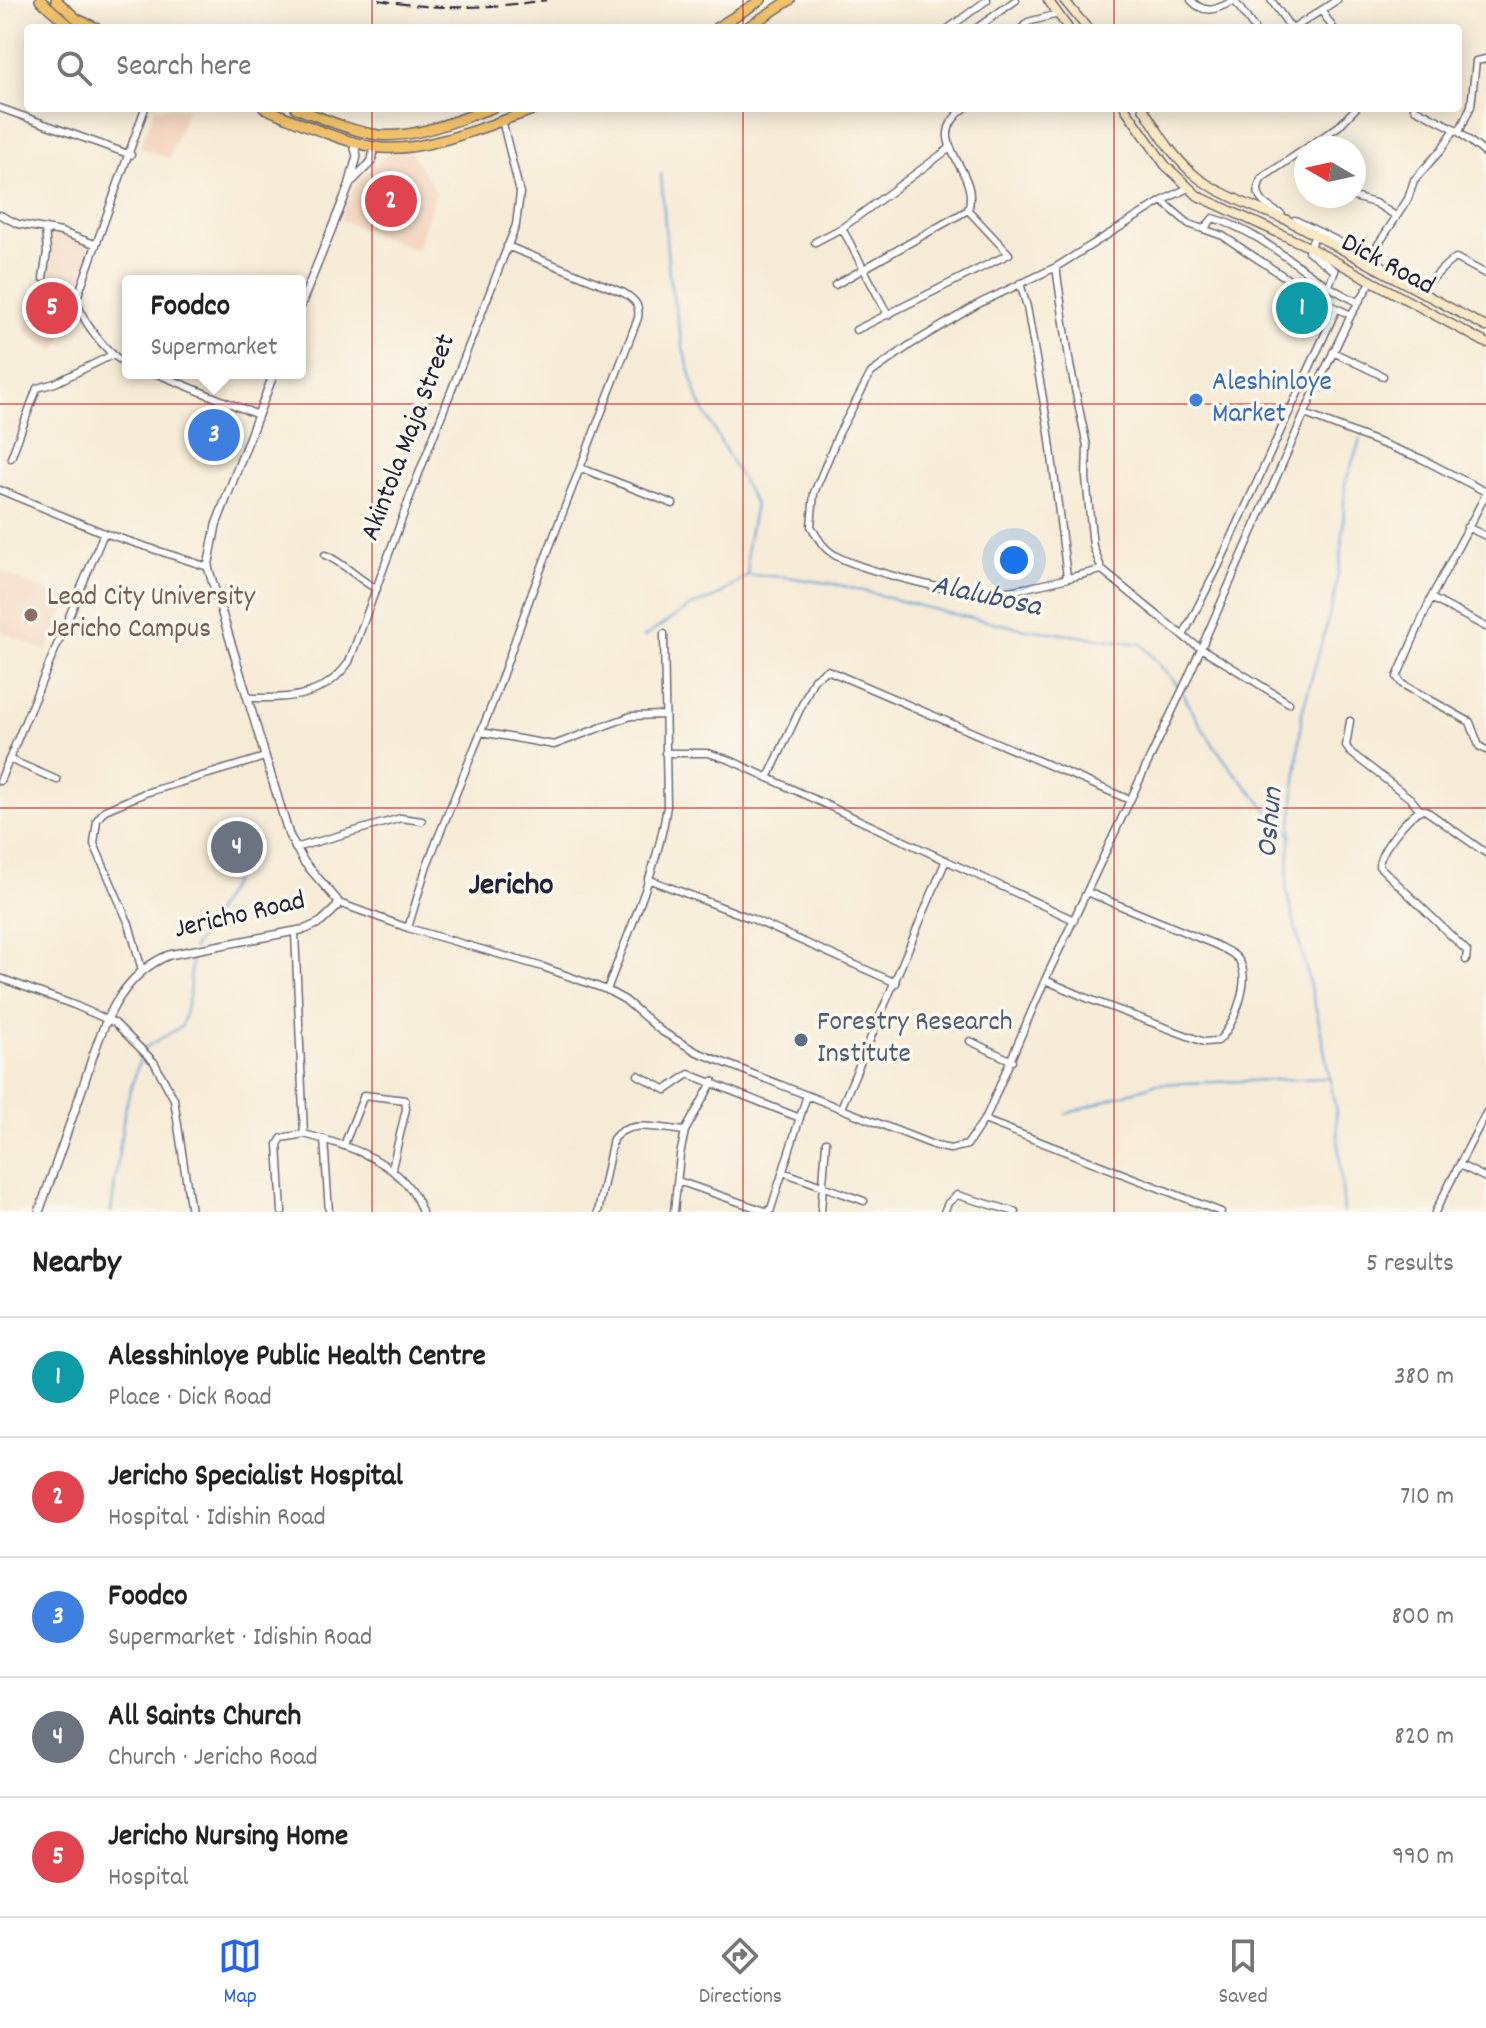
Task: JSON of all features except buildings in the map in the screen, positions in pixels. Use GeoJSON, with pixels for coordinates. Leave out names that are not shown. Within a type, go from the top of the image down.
{"type":"FeatureCollection","features":[{"type":"Feature","properties":{"kind":"main road"},"geometry":{"type":"LineString","coordinates":[[40,0],[67,24]]}},
{"type":"Feature","properties":{"kind":"main road"},"geometry":{"type":"LineString","coordinates":[[56,0],[77,19],[88,24]]}},
{"type":"Feature","properties":{"kind":"main road"},"geometry":{"type":"LineString","coordinates":[[722,24],[761,0]]}},
{"type":"Feature","properties":{"kind":"main road"},"geometry":{"type":"LineString","coordinates":[[752,24],[790,0]]}},
{"type":"Feature","properties":{"kind":"main road"},"geometry":{"type":"LineString","coordinates":[[1048,0],[1065,24]]}},
{"type":"Feature","properties":{"kind":"main road"},"geometry":{"type":"LineString","coordinates":[[1064,0],[1084,24]]}},
{"type":"Feature","properties":{"kind":"main road"},"geometry":{"type":"LineString","coordinates":[[275,112],[374,147],[416,146],[526,112]]}},
{"type":"Feature","properties":{"kind":"main road"},"geometry":{"type":"LineString","coordinates":[[307,112],[364,132],[395,135],[430,128],[480,112]]}},
{"type":"Feature","properties":{"kind":"main road","name":"Dick Road"},"geometry":{"type":"LineString","coordinates":[[1128,112],[1165,165],[1188,188],[1223,209],[1309,247],[1486,343]]}},
{"type":"Feature","properties":{"kind":"main road","name":"Dick Road"},"geometry":{"type":"LineString","coordinates":[[1146,112],[1162,138],[1194,175],[1256,209],[1287,220],[1486,327]]}},
{"type":"Feature","properties":{"kind":"street"},"geometry":{"type":"LineString","coordinates":[[954,24],[987,0]]}},
{"type":"Feature","properties":{"kind":"street"},"geometry":{"type":"LineString","coordinates":[[983,24],[1016,0]]}},
{"type":"Feature","properties":{"kind":"street"},"geometry":{"type":"LineString","coordinates":[[1191,0],[1198,7],[1211,11],[1234,0],[1251,24]]}},
{"type":"Feature","properties":{"kind":"street"},"geometry":{"type":"LineString","coordinates":[[1271,0],[1288,24]]}},
{"type":"Feature","properties":{"kind":"street"},"geometry":{"type":"LineString","coordinates":[[1298,24],[1337,0]]}},
{"type":"Feature","properties":{"kind":"street"},"geometry":{"type":"LineString","coordinates":[[1322,11],[1330,24]]}},
{"type":"Feature","properties":{"kind":"street"},"geometry":{"type":"LineString","coordinates":[[1026,24],[1058,14]]}},
{"type":"Feature","properties":{"kind":"street"},"geometry":{"type":"LineString","coordinates":[[1370,257],[1408,199],[1414,180],[1457,131],[1471,106],[1476,61],[1486,59]]}},
{"type":"Feature","properties":{"kind":"street"},"geometry":{"type":"LineString","coordinates":[[0,108],[131,155]]}},
{"type":"Feature","properties":{"kind":"street"},"geometry":{"type":"LineString","coordinates":[[122,361],[112,355],[78,306],[79,289],[131,155],[144,112]]}},
{"type":"Feature","properties":{"kind":"street"},"geometry":{"type":"LineString","coordinates":[[959,112],[948,127],[950,148],[961,165],[971,192],[968,210]]}},
{"type":"Feature","properties":{"kind":"street"},"geometry":{"type":"LineString","coordinates":[[1325,136],[1352,112]]}},
{"type":"Feature","properties":{"kind":"street"},"geometry":{"type":"LineString","coordinates":[[1421,112],[1457,131],[1486,154]]}},
{"type":"Feature","properties":{"kind":"street","name":"Akintola Maja Street"},"geometry":{"type":"LineString","coordinates":[[248,698],[306,694],[329,685],[349,662],[395,534],[516,225],[520,203],[518,183],[502,120]]}},
{"type":"Feature","properties":{"kind":"street"},"geometry":{"type":"LineString","coordinates":[[306,292],[349,186],[357,156],[353,141]]}},
{"type":"Feature","properties":{"kind":"street"},"geometry":{"type":"LineString","coordinates":[[349,186],[372,161],[374,147]]}},
{"type":"Feature","properties":{"kind":"street"},"geometry":{"type":"LineString","coordinates":[[815,242],[842,228],[950,148]]}},
{"type":"Feature","properties":{"kind":"street"},"geometry":{"type":"LineString","coordinates":[[1294,157],[1262,178],[1258,197],[1264,205],[1370,257],[1417,287],[1427,284],[1440,269],[1456,258],[1486,274]]}},
{"type":"Feature","properties":{"kind":"street"},"geometry":{"type":"LineString","coordinates":[[1102,570],[984,593],[961,592],[847,562],[830,552],[811,526],[814,493],[839,433],[871,373],[978,304],[1056,267],[1188,188]]}},
{"type":"Feature","properties":{"kind":"street"},"geometry":{"type":"LineString","coordinates":[[1366,200],[1396,216]]}},
{"type":"Feature","properties":{"kind":"street"},"geometry":{"type":"LineString","coordinates":[[1162,201],[1183,220],[1223,236],[1336,310],[1351,315]]}},
{"type":"Feature","properties":{"kind":"street"},"geometry":{"type":"LineString","coordinates":[[835,285],[968,210]]}},
{"type":"Feature","properties":{"kind":"street"},"geometry":{"type":"LineString","coordinates":[[856,330],[1009,254],[1003,244],[989,234],[968,210]]}},
{"type":"Feature","properties":{"kind":"street"},"geometry":{"type":"LineString","coordinates":[[0,215],[18,224],[61,232],[95,244]]}},
{"type":"Feature","properties":{"kind":"street"},"geometry":{"type":"LineString","coordinates":[[1204,229],[1213,218],[1233,224],[1328,287],[1358,302]]}},
{"type":"Feature","properties":{"kind":"street"},"geometry":{"type":"LineString","coordinates":[[842,228],[888,315]]}},
{"type":"Feature","properties":{"kind":"street"},"geometry":{"type":"LineString","coordinates":[[43,278],[47,252],[45,229]]}},
{"type":"Feature","properties":{"kind":"street"},"geometry":{"type":"LineString","coordinates":[[1315,235],[1308,251],[1335,271],[1328,287]]}},
{"type":"Feature","properties":{"kind":"street"},"geometry":{"type":"LineString","coordinates":[[408,928],[427,865],[634,332],[638,306],[633,298],[612,287],[507,246]]}},
{"type":"Feature","properties":{"kind":"street"},"geometry":{"type":"LineString","coordinates":[[1056,267],[1070,365],[1087,446],[1086,478],[1093,546],[1102,570],[1188,640],[1289,703]]}},
{"type":"Feature","properties":{"kind":"street"},"geometry":{"type":"LineString","coordinates":[[339,903],[408,928],[543,967],[607,990],[625,1000],[678,1042],[928,1144],[950,1149],[967,1145],[984,1120],[1012,1061],[1045,980],[1333,352],[1371,282]]}},
{"type":"Feature","properties":{"kind":"street"},"geometry":{"type":"LineString","coordinates":[[1020,283],[1049,433],[1067,577]]}},
{"type":"Feature","properties":{"kind":"street"},"geometry":{"type":"LineString","coordinates":[[1184,634],[1229,545],[1336,310]]}},
{"type":"Feature","properties":{"kind":"street"},"geometry":{"type":"LineString","coordinates":[[1333,352],[1383,376]]}},
{"type":"Feature","properties":{"kind":"street"},"geometry":{"type":"LineString","coordinates":[[11,458],[37,388],[55,383],[112,355]]}},
{"type":"Feature","properties":{"kind":"street"},"geometry":{"type":"LineString","coordinates":[[178,379],[258,415]]}},
{"type":"Feature","properties":{"kind":"street"},"geometry":{"type":"LineString","coordinates":[[0,490],[104,533],[208,567],[216,525],[272,379]]}},
{"type":"Feature","properties":{"kind":"street"},"geometry":{"type":"LineString","coordinates":[[1305,414],[1422,459],[1486,493],[1431,598],[1398,671],[1398,681],[1470,722],[1479,746],[1486,750]]}},
{"type":"Feature","properties":{"kind":"street"},"geometry":{"type":"LineString","coordinates":[[581,468],[673,504]]}},
{"type":"Feature","properties":{"kind":"street"},"geometry":{"type":"LineString","coordinates":[[1467,527],[1486,536]]}},
{"type":"Feature","properties":{"kind":"street"},"geometry":{"type":"LineString","coordinates":[[0,781],[104,533]]}},
{"type":"Feature","properties":{"kind":"street"},"geometry":{"type":"LineString","coordinates":[[325,555],[345,565],[377,589]]}},
{"type":"Feature","properties":{"kind":"street","name":"Jericho Road"},"geometry":{"type":"LineString","coordinates":[[39,1212],[106,1020],[128,985],[142,970],[169,955],[295,933],[321,922],[335,911],[339,903],[295,848],[208,567]]}},
{"type":"Feature","properties":{"kind":"street"},"geometry":{"type":"LineString","coordinates":[[1431,598],[1486,627]]}},
{"type":"Feature","properties":{"kind":"street"},"geometry":{"type":"LineString","coordinates":[[607,990],[660,843],[667,806],[664,634]]}},
{"type":"Feature","properties":{"kind":"street"},"geometry":{"type":"LineString","coordinates":[[768,778],[814,679],[827,670],[1130,800]]}},
{"type":"Feature","properties":{"kind":"street"},"geometry":{"type":"LineString","coordinates":[[481,732],[554,745],[631,716],[665,715]]}},
{"type":"Feature","properties":{"kind":"street"},"geometry":{"type":"LineString","coordinates":[[1350,721],[1347,749],[1411,799],[1420,810]]}},
{"type":"Feature","properties":{"kind":"street"},"geometry":{"type":"LineString","coordinates":[[665,753],[708,753],[730,760],[1074,920]]}},
{"type":"Feature","properties":{"kind":"street"},"geometry":{"type":"LineString","coordinates":[[142,970],[129,924],[94,844],[94,827],[100,813],[176,782],[265,757]]}},
{"type":"Feature","properties":{"kind":"street"},"geometry":{"type":"LineString","coordinates":[[9,759],[57,780]]}},
{"type":"Feature","properties":{"kind":"street"},"geometry":{"type":"LineString","coordinates":[[1466,960],[1467,951],[1379,866],[1379,857],[1420,810],[1425,810],[1486,853]]}},
{"type":"Feature","properties":{"kind":"street"},"geometry":{"type":"LineString","coordinates":[[295,848],[401,818],[422,821]]}},
{"type":"Feature","properties":{"kind":"street"},"geometry":{"type":"LineString","coordinates":[[841,1108],[946,860]]}},
{"type":"Feature","properties":{"kind":"street"},"geometry":{"type":"LineString","coordinates":[[648,879],[750,918],[896,983]]}},
{"type":"Feature","properties":{"kind":"street"},"geometry":{"type":"LineString","coordinates":[[1045,980],[1204,1042],[1218,1041],[1234,1021],[1242,984],[1241,964],[1236,956],[1087,892]]}},
{"type":"Feature","properties":{"kind":"street"},"geometry":{"type":"LineString","coordinates":[[295,933],[304,1134]]}},
{"type":"Feature","properties":{"kind":"street"},"geometry":{"type":"LineString","coordinates":[[0,978],[106,1020],[120,1027],[143,1049],[169,1088],[176,1112],[180,1155],[191,1212]]}},
{"type":"Feature","properties":{"kind":"street"},"geometry":{"type":"LineString","coordinates":[[970,1041],[1012,1061]]}},
{"type":"Feature","properties":{"kind":"street"},"geometry":{"type":"LineString","coordinates":[[638,1075],[666,1090],[689,1074],[800,1118]]}},
{"type":"Feature","properties":{"kind":"street"},"geometry":{"type":"LineString","coordinates":[[674,1212],[685,1131],[713,1081]]}},
{"type":"Feature","properties":{"kind":"street"},"geometry":{"type":"LineString","coordinates":[[344,1145],[364,1095],[405,1100],[406,1109],[392,1168]]}},
{"type":"Feature","properties":{"kind":"street"},"geometry":{"type":"LineString","coordinates":[[678,1181],[769,1212],[807,1095]]}},
{"type":"Feature","properties":{"kind":"street"},"geometry":{"type":"LineString","coordinates":[[1435,1212],[1486,1113]]}},
{"type":"Feature","properties":{"kind":"street"},"geometry":{"type":"LineString","coordinates":[[984,1120],[1221,1212]]}},
{"type":"Feature","properties":{"kind":"street"},"geometry":{"type":"LineString","coordinates":[[598,1212],[613,1139],[618,1132],[628,1126],[685,1131]]}},
{"type":"Feature","properties":{"kind":"street"},"geometry":{"type":"LineString","coordinates":[[282,1212],[278,1144],[282,1138],[304,1134],[344,1145],[392,1168],[414,1194],[422,1212]]}},
{"type":"Feature","properties":{"kind":"street"},"geometry":{"type":"LineString","coordinates":[[324,1139],[329,1212]]}},
{"type":"Feature","properties":{"kind":"street"},"geometry":{"type":"LineString","coordinates":[[821,1212],[826,1142]]}},
{"type":"Feature","properties":{"kind":"street"},"geometry":{"type":"LineString","coordinates":[[1460,1165],[1486,1178]]}},
{"type":"Feature","properties":{"kind":"street"},"geometry":{"type":"LineString","coordinates":[[783,1172],[864,1201]]}},
{"type":"Feature","properties":{"kind":"street"},"geometry":{"type":"LineString","coordinates":[[944,1212],[957,1195],[1016,1212]]}},
{"type":"Feature","properties":{"kind":"shaded area"},"geometry":{"type":"Polygon","coordinates":[[[153,112],[186,112],[168,158],[140,147],[153,112]]]}},
{"type":"Feature","properties":{"kind":"shaded area"},"geometry":{"type":"Polygon","coordinates":[[[409,149],[436,192],[417,250],[341,220],[359,179],[389,153],[409,149]]]}},
{"type":"Feature","properties":{"kind":"shaded area"},"geometry":{"type":"Polygon","coordinates":[[[57,233],[92,246],[57,351],[24,332],[43,283],[49,258],[49,235],[57,233]]]}},
{"type":"Feature","properties":{"kind":"shaded area","name":"Lead City University Jericho Campus"},"geometry":{"type":"Polygon","coordinates":[[[0,571],[68,600],[46,651],[0,631],[0,571]]]}},
{"type":"Feature","properties":{"kind":"waterway"},"geometry":{"type":"LineString","coordinates":[[661,174],[669,276],[683,348],[699,402],[755,504],[747,547],[748,575]]}},
{"type":"Feature","properties":{"kind":"waterway","name":"Oshun"},"geometry":{"type":"LineString","coordinates":[[1344,1212],[1336,1112],[1319,1022],[1286,889],[1302,713],[1334,598],[1342,549],[1345,484],[1360,440]]}},
{"type":"Feature","properties":{"kind":"waterway","name":"Alalubosa"},"geometry":{"type":"LineString","coordinates":[[644,637],[691,606],[716,597],[748,575],[787,577],[840,585],[947,613],[1026,629],[1141,644],[1179,687]]}},
{"type":"Feature","properties":{"kind":"waterway","name":"Alalubosa"},"geometry":{"type":"LineString","coordinates":[[1183,693],[1218,751],[1292,836]]}},
{"type":"Feature","properties":{"kind":"waterway"},"geometry":{"type":"LineString","coordinates":[[193,949],[233,881]]}},
{"type":"Feature","properties":{"kind":"waterway"},"geometry":{"type":"LineString","coordinates":[[111,1212],[125,1108],[143,1049],[182,1026],[189,997],[192,955]]}},
{"type":"Feature","properties":{"kind":"waterway"},"geometry":{"type":"LineString","coordinates":[[1066,1114],[1155,1084],[1328,1078]]}},
{"type":"Feature","properties":{"kind":"railway"},"geometry":{"type":"LineString","coordinates":[[379,0],[421,6],[463,7],[547,0]]}},
{"type":"Feature","properties":{"kind":"place","name":"Jericho Specialist Hospital"},"geometry":{"type":"Point","coordinates":[391,201]}},
{"type":"Feature","properties":{"kind":"place","name":"Jericho Nursing Home"},"geometry":{"type":"Point","coordinates":[52,308]}},
{"type":"Feature","properties":{"kind":"place","name":"Alesshinloye Public Health Centre"},"geometry":{"type":"Point","coordinates":[1302,308]}},
{"type":"Feature","properties":{"kind":"place","name":"Aleshinloye Market"},"geometry":{"type":"Point","coordinates":[1196,400]}},
{"type":"Feature","properties":{"kind":"place","name":"Foodco"},"geometry":{"type":"Point","coordinates":[214,435]}},
{"type":"Feature","properties":{"kind":"place","name":"Lead City University Jericho Campus"},"geometry":{"type":"Point","coordinates":[31,615]}},
{"type":"Feature","properties":{"kind":"place","name":"All Saints Church"},"geometry":{"type":"Point","coordinates":[237,847]}},
{"type":"Feature","properties":{"kind":"place","name":"Forestry Research Institute"},"geometry":{"type":"Point","coordinates":[801,1040]}},
{"type":"Feature","properties":{"kind":"district","name":"Jericho"},"geometry":{"type":"Point","coordinates":[511,887]}}]}
